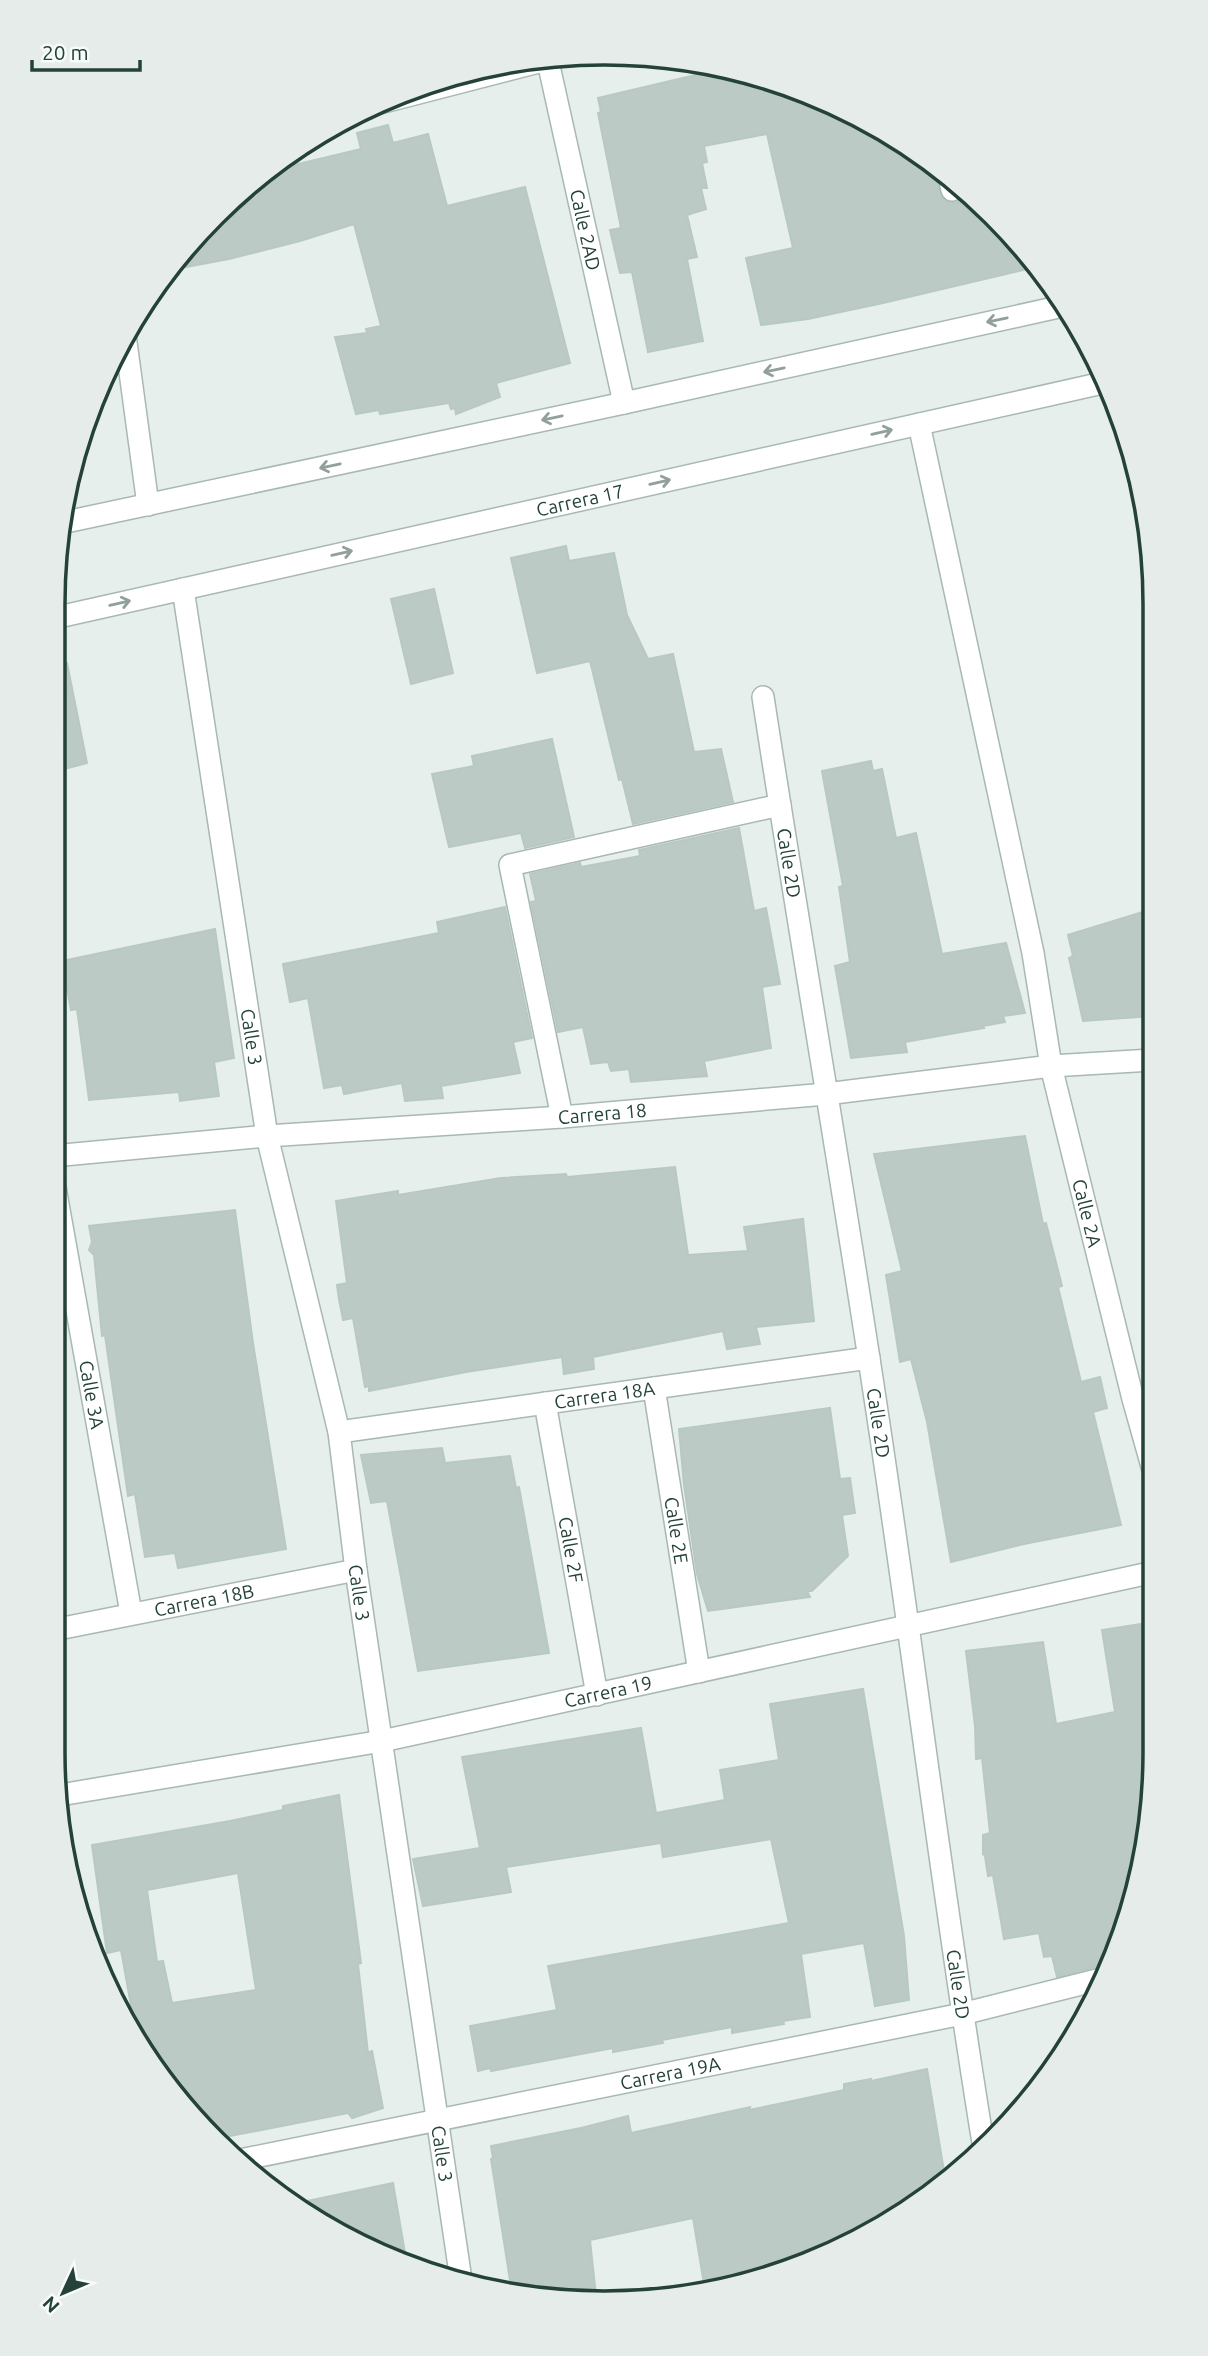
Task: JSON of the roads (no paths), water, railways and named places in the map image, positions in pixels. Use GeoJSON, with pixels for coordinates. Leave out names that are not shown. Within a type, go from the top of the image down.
{"type":"FeatureCollection","features":[{"type":"Feature","properties":{"kind":"street","name":"Calle 2AD"},"geometry":{"type":"LineString","coordinates":[[554,67],[624,403]]}},
{"type":"Feature","properties":{"kind":"street"},"geometry":{"type":"LineString","coordinates":[[71,521],[1054,308]]}},
{"type":"Feature","properties":{"kind":"street"},"geometry":{"type":"LineString","coordinates":[[127,352],[148,505]]}},
{"type":"Feature","properties":{"kind":"street","name":"Carrera 17"},"geometry":{"type":"LineString","coordinates":[[65,616],[1096,384]]}},
{"type":"Feature","properties":{"kind":"street","name":"Calle 2A"},"geometry":{"type":"LineString","coordinates":[[919,424],[1033,953],[1051,1066],[1143,1397]]}},
{"type":"Feature","properties":{"kind":"street","name":"Calle 3"},"geometry":{"type":"LineString","coordinates":[[183,589],[267,1136],[339,1432],[356,1570],[460,2272]]}},
{"type":"Feature","properties":{"kind":"street","name":"Calle 2D"},"geometry":{"type":"LineString","coordinates":[[763,697],[869,1358],[962,2014],[982,2136]]}},
{"type":"Feature","properties":{"kind":"street"},"geometry":{"type":"LineString","coordinates":[[562,1117],[510,865],[780,805]]}},
{"type":"Feature","properties":{"kind":"street","name":"Carrera 18"},"geometry":{"type":"LineString","coordinates":[[65,1155],[267,1136],[562,1117],[826,1094],[1051,1066],[1143,1061]]}},
{"type":"Feature","properties":{"kind":"street","name":"Calle 3A"},"geometry":{"type":"LineString","coordinates":[[65,1243],[131,1613]]}},
{"type":"Feature","properties":{"kind":"street","name":"Carrera 18A"},"geometry":{"type":"LineString","coordinates":[[339,1432],[869,1358]]}},
{"type":"Feature","properties":{"kind":"street","name":"Calle 2E"},"geometry":{"type":"LineString","coordinates":[[654,1388],[699,1672]]}},
{"type":"Feature","properties":{"kind":"street","name":"Calle 2F"},"geometry":{"type":"LineString","coordinates":[[545,1403],[597,1695]]}},
{"type":"Feature","properties":{"kind":"street","name":"Carrera 18B"},"geometry":{"type":"LineString","coordinates":[[65,1627],[356,1570]]}},
{"type":"Feature","properties":{"kind":"street","name":"Carrera 19"},"geometry":{"type":"LineString","coordinates":[[67,1794],[382,1741],[1143,1574]]}},
{"type":"Feature","properties":{"kind":"street","name":"Carrera 19A"},"geometry":{"type":"LineString","coordinates":[[249,2158],[962,2014],[1092,1981]]}}]}
